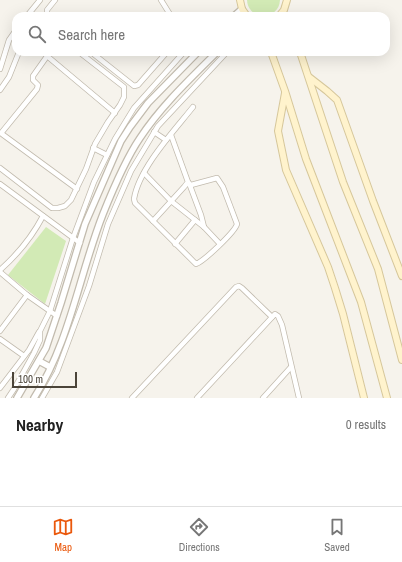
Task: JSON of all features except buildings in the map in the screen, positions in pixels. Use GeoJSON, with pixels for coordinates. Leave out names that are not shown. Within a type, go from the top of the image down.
{"type":"FeatureCollection","features":[{"type":"Feature","properties":{"kind":"main road"},"geometry":{"type":"LineString","coordinates":[[240,0],[244,12]]}},
{"type":"Feature","properties":{"kind":"main road"},"geometry":{"type":"LineString","coordinates":[[285,12],[287,0]]}},
{"type":"Feature","properties":{"kind":"main road"},"geometry":{"type":"LineString","coordinates":[[272,56],[285,91],[306,159],[361,302],[387,398]]}},
{"type":"Feature","properties":{"kind":"main road"},"geometry":{"type":"LineString","coordinates":[[301,56],[343,182],[378,270],[402,360]]}},
{"type":"Feature","properties":{"kind":"main road"},"geometry":{"type":"LineString","coordinates":[[309,77],[336,100],[402,276]]}},
{"type":"Feature","properties":{"kind":"main road"},"geometry":{"type":"LineString","coordinates":[[285,91],[278,131],[286,170],[328,267],[343,314],[364,398]]}},
{"type":"Feature","properties":{"kind":"street"},"geometry":{"type":"LineString","coordinates":[[30,12],[40,0]]}},
{"type":"Feature","properties":{"kind":"street"},"geometry":{"type":"LineString","coordinates":[[47,12],[55,0]]}},
{"type":"Feature","properties":{"kind":"street"},"geometry":{"type":"LineString","coordinates":[[161,0],[168,12]]}},
{"type":"Feature","properties":{"kind":"street"},"geometry":{"type":"LineString","coordinates":[[239,12],[242,9]]}},
{"type":"Feature","properties":{"kind":"street"},"geometry":{"type":"LineString","coordinates":[[0,67],[9,40],[12,36]]}},
{"type":"Feature","properties":{"kind":"street"},"geometry":{"type":"LineString","coordinates":[[0,90],[9,77],[17,56]]}},
{"type":"Feature","properties":{"kind":"street"},"geometry":{"type":"LineString","coordinates":[[47,56],[33,76],[33,80],[38,85],[37,89],[2,132],[2,134],[76,189]]}},
{"type":"Feature","properties":{"kind":"street"},"geometry":{"type":"LineString","coordinates":[[50,56],[115,113]]}},
{"type":"Feature","properties":{"kind":"street"},"geometry":{"type":"LineString","coordinates":[[0,168],[52,208],[58,208],[67,204],[71,200],[86,169],[93,148],[124,97],[124,89],[84,56]]}},
{"type":"Feature","properties":{"kind":"street"},"geometry":{"type":"LineString","coordinates":[[96,56],[134,86],[138,85],[163,56]]}},
{"type":"Feature","properties":{"kind":"street"},"geometry":{"type":"LineString","coordinates":[[0,388],[29,350],[50,311],[73,238],[94,182],[107,155],[134,108],[180,56]]}},
{"type":"Feature","properties":{"kind":"street"},"geometry":{"type":"LineString","coordinates":[[17,398],[46,348],[85,224],[121,141],[148,103],[194,56]]}},
{"type":"Feature","properties":{"kind":"street"},"geometry":{"type":"LineString","coordinates":[[34,398],[50,367],[76,303],[103,215],[122,171],[140,138],[190,78],[213,56]]}},
{"type":"Feature","properties":{"kind":"street"},"geometry":{"type":"LineString","coordinates":[[42,398],[57,372],[89,286],[108,224],[134,165],[154,132],[223,56]]}},
{"type":"Feature","properties":{"kind":"street"},"geometry":{"type":"LineString","coordinates":[[190,78],[196,85]]}},
{"type":"Feature","properties":{"kind":"street"},"geometry":{"type":"LineString","coordinates":[[153,221],[184,187],[189,184],[215,178],[222,184],[237,224],[220,244],[196,264],[175,244],[135,203],[134,201],[134,195],[144,173],[166,140],[194,108]]}},
{"type":"Feature","properties":{"kind":"street"},"geometry":{"type":"LineString","coordinates":[[154,132],[166,140]]}},
{"type":"Feature","properties":{"kind":"street"},"geometry":{"type":"LineString","coordinates":[[171,135],[201,215],[204,227]]}},
{"type":"Feature","properties":{"kind":"street"},"geometry":{"type":"LineString","coordinates":[[93,148],[107,155]]}},
{"type":"Feature","properties":{"kind":"street"},"geometry":{"type":"LineString","coordinates":[[144,173],[171,201],[204,227],[220,244]]}},
{"type":"Feature","properties":{"kind":"street"},"geometry":{"type":"LineString","coordinates":[[0,184],[80,243]]}},
{"type":"Feature","properties":{"kind":"street"},"geometry":{"type":"LineString","coordinates":[[43,216],[14,258],[0,271],[27,295],[57,316]]}},
{"type":"Feature","properties":{"kind":"street"},"geometry":{"type":"LineString","coordinates":[[175,244],[196,220]]}},
{"type":"Feature","properties":{"kind":"street"},"geometry":{"type":"LineString","coordinates":[[132,398],[236,287],[240,286],[272,317]]}},
{"type":"Feature","properties":{"kind":"street"},"geometry":{"type":"LineString","coordinates":[[0,331],[27,295]]}},
{"type":"Feature","properties":{"kind":"street"},"geometry":{"type":"LineString","coordinates":[[197,398],[275,314],[278,316],[299,398]]}},
{"type":"Feature","properties":{"kind":"street"},"geometry":{"type":"LineString","coordinates":[[8,398],[34,353],[40,340],[40,331]]}},
{"type":"Feature","properties":{"kind":"street"},"geometry":{"type":"LineString","coordinates":[[0,339],[24,356]]}},
{"type":"Feature","properties":{"kind":"street"},"geometry":{"type":"LineString","coordinates":[[29,350],[50,367]]}},
{"type":"Feature","properties":{"kind":"street"},"geometry":{"type":"LineString","coordinates":[[263,398],[291,367]]}},
{"type":"Feature","properties":{"kind":"green space"},"geometry":{"type":"Polygon","coordinates":[[[247,0],[280,0],[275,12],[252,12],[247,0]]]}},
{"type":"Feature","properties":{"kind":"green space"},"geometry":{"type":"Polygon","coordinates":[[[46,227],[66,241],[45,304],[8,275],[46,227]]]}}]}
